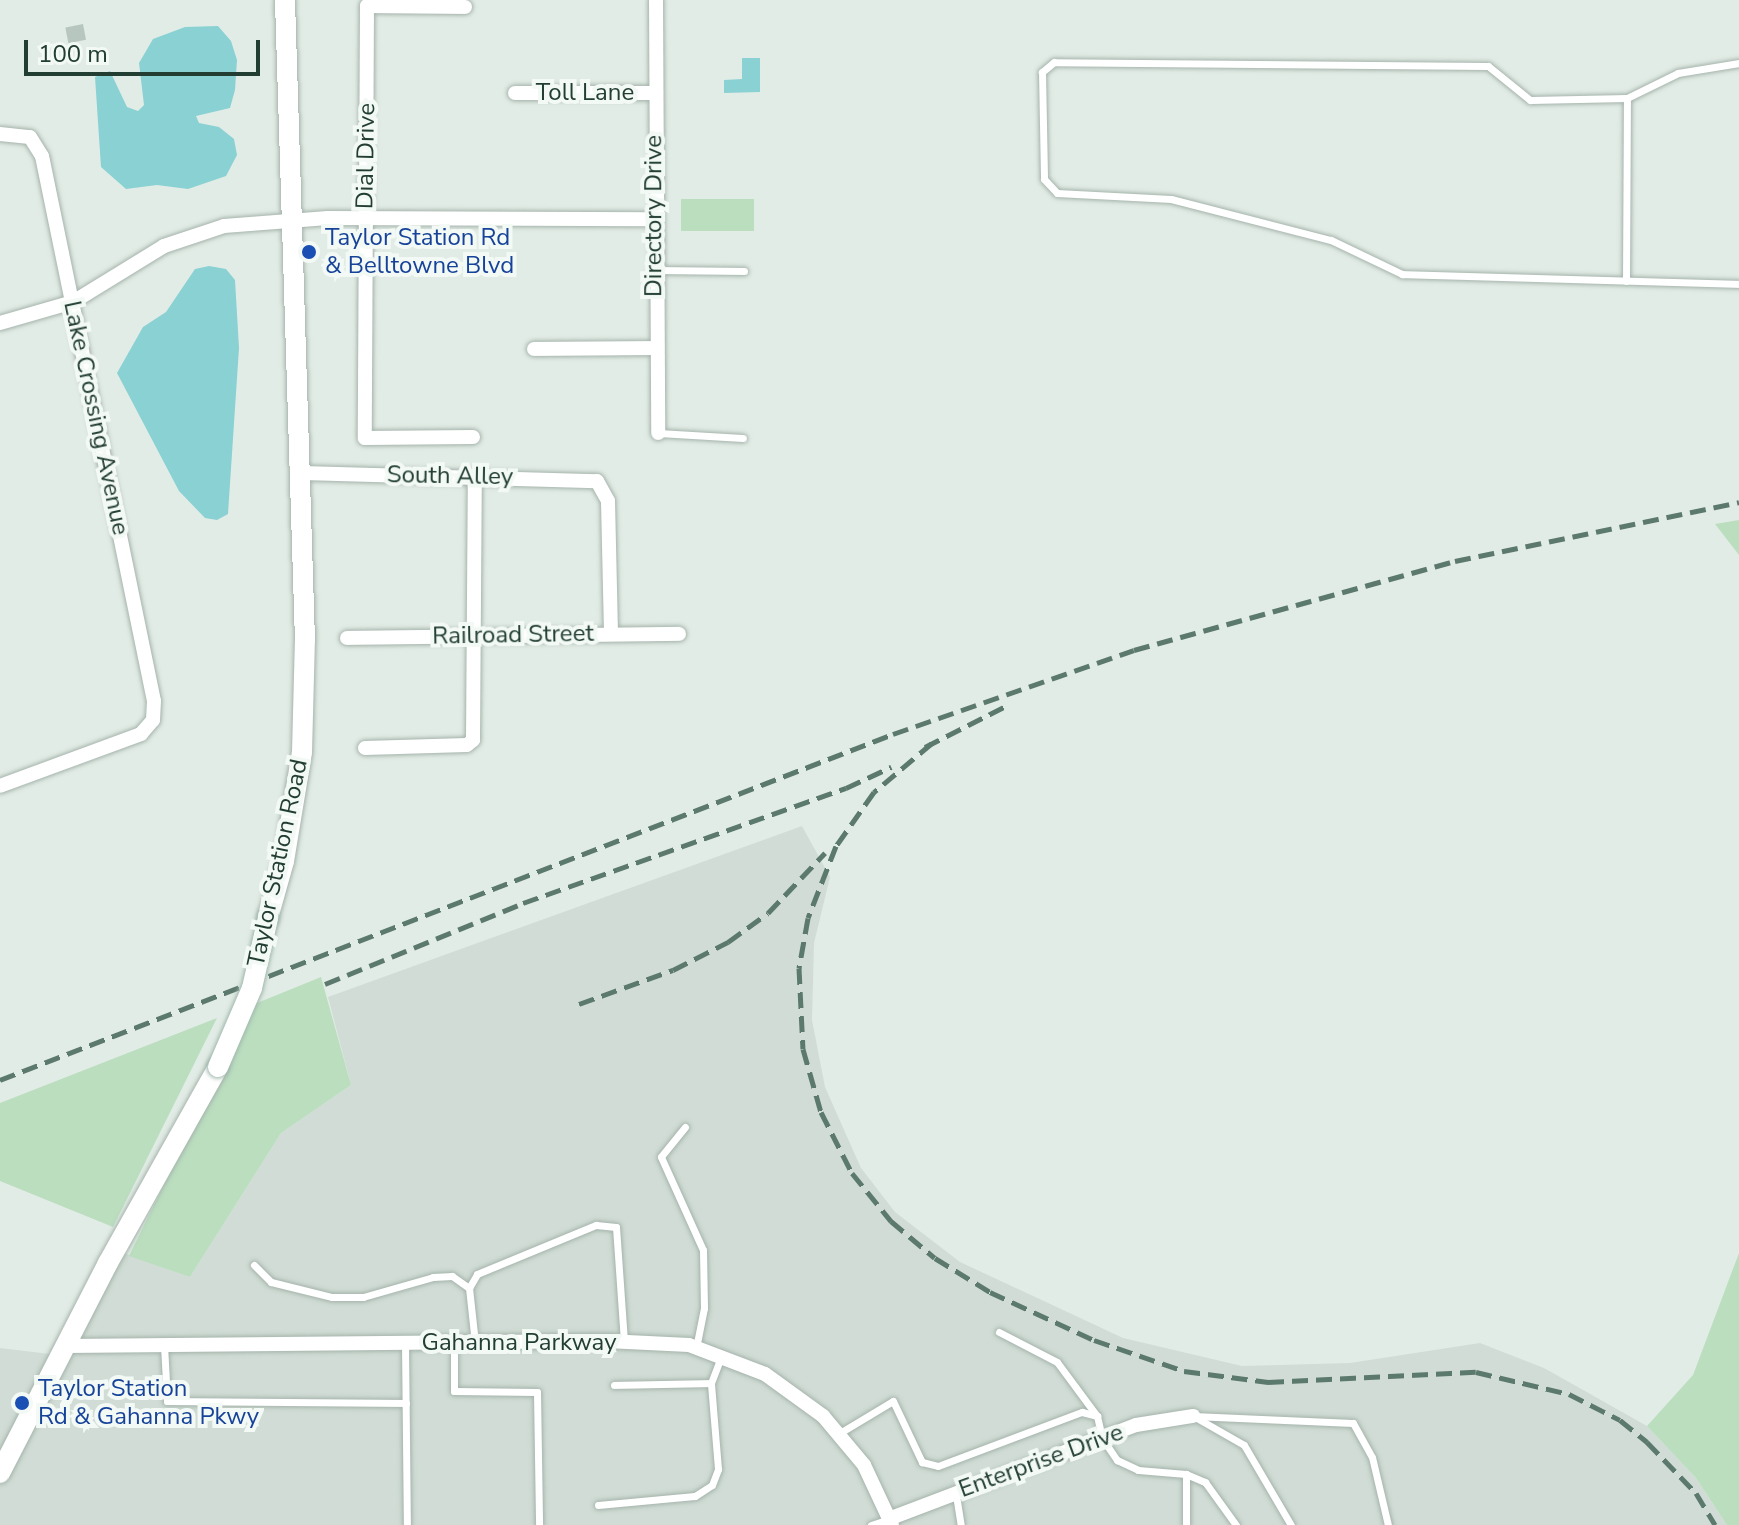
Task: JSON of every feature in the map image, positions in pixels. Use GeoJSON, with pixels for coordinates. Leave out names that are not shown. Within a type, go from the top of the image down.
{"type":"FeatureCollection","features":[{"type":"Feature","properties":{"kind":"main road","name":"Taylor Station Road"},"geometry":{"type":"LineString","coordinates":[[0,1473],[218,1067],[252,988],[284,861],[302,752],[302,473],[285,0]]}},
{"type":"Feature","properties":{"kind":"street","name":"Directory Drive"},"geometry":{"type":"LineString","coordinates":[[656,0],[653,270],[658,433]]}},
{"type":"Feature","properties":{"kind":"street","name":"Dial Drive"},"geometry":{"type":"LineString","coordinates":[[465,7],[367,6],[365,438],[473,437]]}},
{"type":"Feature","properties":{"kind":"street","name":"Toll Lane"},"geometry":{"type":"LineString","coordinates":[[515,93],[655,93]]}},
{"type":"Feature","properties":{"kind":"street","name":"Lake Crossing Avenue"},"geometry":{"type":"LineString","coordinates":[[0,134],[30,137],[42,156],[154,701],[153,720],[141,734],[0,786]]}},
{"type":"Feature","properties":{"kind":"street"},"geometry":{"type":"LineString","coordinates":[[0,323],[73,302],[183,236],[224,226],[292,220],[653,219]]}},
{"type":"Feature","properties":{"kind":"street"},"geometry":{"type":"LineString","coordinates":[[534,349],[654,348]]}},
{"type":"Feature","properties":{"kind":"street","name":"South Alley"},"geometry":{"type":"LineString","coordinates":[[302,473],[597,481],[608,501],[611,634]]}},
{"type":"Feature","properties":{"kind":"street"},"geometry":{"type":"LineString","coordinates":[[365,748],[467,745],[473,740],[475,476]]}},
{"type":"Feature","properties":{"kind":"street","name":"Railroad Street"},"geometry":{"type":"LineString","coordinates":[[347,638],[679,634]]}},
{"type":"Feature","properties":{"kind":"street","name":"Gahanna Parkway"},"geometry":{"type":"LineString","coordinates":[[66,1346],[624,1342],[696,1348],[765,1374],[823,1416],[864,1465],[892,1522]]}},
{"type":"Feature","properties":{"kind":"street","name":"Enterprise Drive"},"geometry":{"type":"LineString","coordinates":[[892,1522],[955,1493],[1136,1425],[1193,1416]]}},
{"type":"Feature","properties":{"kind":"lane"},"geometry":{"type":"LineString","coordinates":[[1739,63],[1678,73],[1627,98],[1530,100],[1488,66],[1054,62],[1042,72],[1044,179],[1057,193],[1171,199],[1331,240],[1402,274],[1739,284]]}},
{"type":"Feature","properties":{"kind":"lane"},"geometry":{"type":"LineString","coordinates":[[1626,281],[1627,98]]}},
{"type":"Feature","properties":{"kind":"lane"},"geometry":{"type":"LineString","coordinates":[[653,270],[744,271]]}},
{"type":"Feature","properties":{"kind":"lane"},"geometry":{"type":"LineString","coordinates":[[658,433],[743,438]]}},
{"type":"Feature","properties":{"kind":"lane"},"geometry":{"type":"LineString","coordinates":[[685,1127],[661,1157],[703,1250],[704,1308],[696,1348]]}},
{"type":"Feature","properties":{"kind":"lane"},"geometry":{"type":"LineString","coordinates":[[475,1343],[469,1288],[477,1274],[596,1225],[616,1227],[624,1342]]}},
{"type":"Feature","properties":{"kind":"lane"},"geometry":{"type":"LineString","coordinates":[[254,1265],[271,1282],[332,1297],[363,1297],[433,1277],[452,1276],[469,1288]]}},
{"type":"Feature","properties":{"kind":"lane"},"geometry":{"type":"LineString","coordinates":[[999,1332],[1057,1362],[1097,1416],[1102,1438],[1117,1460],[1138,1470],[1186,1474],[1205,1482],[1236,1525]]}},
{"type":"Feature","properties":{"kind":"lane"},"geometry":{"type":"LineString","coordinates":[[405,1343],[407,1525]]}},
{"type":"Feature","properties":{"kind":"lane"},"geometry":{"type":"LineString","coordinates":[[454,1343],[454,1391],[537,1392],[539,1525]]}},
{"type":"Feature","properties":{"kind":"lane"},"geometry":{"type":"LineString","coordinates":[[164,1345],[167,1401],[406,1403]]}},
{"type":"Feature","properties":{"kind":"lane"},"geometry":{"type":"LineString","coordinates":[[598,1505],[695,1496],[712,1485],[718,1469],[711,1383],[721,1357]]}},
{"type":"Feature","properties":{"kind":"lane"},"geometry":{"type":"LineString","coordinates":[[614,1385],[711,1383]]}},
{"type":"Feature","properties":{"kind":"lane"},"geometry":{"type":"LineString","coordinates":[[838,1434],[893,1401],[922,1462],[938,1466],[1082,1412],[1097,1416]]}},
{"type":"Feature","properties":{"kind":"lane"},"geometry":{"type":"LineString","coordinates":[[1193,1416],[1244,1445],[1291,1525]]}},
{"type":"Feature","properties":{"kind":"lane"},"geometry":{"type":"LineString","coordinates":[[1193,1416],[1353,1423],[1372,1457],[1388,1525]]}},
{"type":"Feature","properties":{"kind":"lane"},"geometry":{"type":"LineString","coordinates":[[1186,1474],[1186,1525]]}},
{"type":"Feature","properties":{"kind":"lane"},"geometry":{"type":"LineString","coordinates":[[955,1493],[961,1525]]}},
{"type":"Feature","properties":{"kind":"lane"},"geometry":{"type":"LineString","coordinates":[[871,1525],[892,1522]]}},
{"type":"Feature","properties":{"kind":"shaded area"},"geometry":{"type":"Polygon","coordinates":[[[802,826],[830,877],[814,943],[812,1020],[825,1087],[861,1168],[895,1212],[960,1262],[1123,1338],[1242,1366],[1350,1363],[1480,1343],[1544,1368],[1647,1426],[1696,1478],[1727,1525],[0,1525],[0,1348],[50,1354],[107,1247],[190,1277],[281,1133],[351,1085],[328,997],[802,826]]]}},
{"type":"Feature","properties":{"kind":"green space"},"geometry":{"type":"Polygon","coordinates":[[[681,199],[754,199],[754,231],[681,231],[681,199]]]}},
{"type":"Feature","properties":{"kind":"green space"},"geometry":{"type":"Polygon","coordinates":[[[1739,520],[1739,555],[1715,524],[1739,520]]]}},
{"type":"Feature","properties":{"kind":"green space"},"geometry":{"type":"Polygon","coordinates":[[[321,977],[351,1085],[281,1133],[190,1277],[129,1256],[252,1005],[321,977]]]}},
{"type":"Feature","properties":{"kind":"green space"},"geometry":{"type":"Polygon","coordinates":[[[217,1018],[113,1227],[0,1181],[0,1103],[217,1018]]]}},
{"type":"Feature","properties":{"kind":"green space"},"geometry":{"type":"Polygon","coordinates":[[[1739,1253],[1739,1525],[1727,1525],[1696,1478],[1647,1426],[1693,1375],[1739,1253]]]}},
{"type":"Feature","properties":{"kind":"water"},"geometry":{"type":"Polygon","coordinates":[[[218,26],[231,41],[237,60],[235,90],[230,108],[196,116],[199,123],[219,127],[234,139],[237,155],[226,176],[188,189],[157,185],[126,189],[101,167],[95,77],[110,71],[127,107],[138,111],[144,105],[139,63],[153,39],[185,27],[218,26]]]}},
{"type":"Feature","properties":{"kind":"water"},"geometry":{"type":"Polygon","coordinates":[[[742,58],[760,58],[760,92],[724,93],[724,80],[742,79],[742,58]]]}},
{"type":"Feature","properties":{"kind":"water"},"geometry":{"type":"Polygon","coordinates":[[[209,266],[226,269],[235,280],[239,348],[228,514],[217,520],[205,518],[179,491],[117,373],[143,327],[166,312],[195,269],[209,266]]]}},
{"type":"Feature","properties":{"kind":"building"},"geometry":{"type":"Polygon","coordinates":[[[83,24],[86,40],[68,43],[65,27],[83,24]]]}},
{"type":"Feature","properties":{"kind":"railway"},"geometry":{"type":"LineString","coordinates":[[0,1080],[893,734],[1134,650],[1455,561],[1739,502]]}},
{"type":"Feature","properties":{"kind":"railway"},"geometry":{"type":"LineString","coordinates":[[925,747],[1004,707]]}},
{"type":"Feature","properties":{"kind":"railway"},"geometry":{"type":"LineString","coordinates":[[932,743],[874,792],[836,846],[808,918],[799,968],[803,1049],[821,1112],[852,1173],[891,1221],[935,1258],[990,1292],[1094,1340],[1184,1371],[1268,1382],[1476,1372],[1569,1394],[1620,1420],[1647,1442],[1696,1493],[1715,1525]]}},
{"type":"Feature","properties":{"kind":"railway"},"geometry":{"type":"LineString","coordinates":[[325,984],[523,903],[846,788],[891,767]]}},
{"type":"Feature","properties":{"kind":"railway"},"geometry":{"type":"LineString","coordinates":[[579,1004],[673,970],[728,942],[768,913],[825,853]]}},
{"type":"Feature","properties":{"kind":"place","name":"Taylor Station Rd & Belltowne Blvd"},"geometry":{"type":"Point","coordinates":[309,252]}},
{"type":"Feature","properties":{"kind":"place","name":"Taylor Station Rd & Gahanna Pkwy"},"geometry":{"type":"Point","coordinates":[22,1403]}}]}
